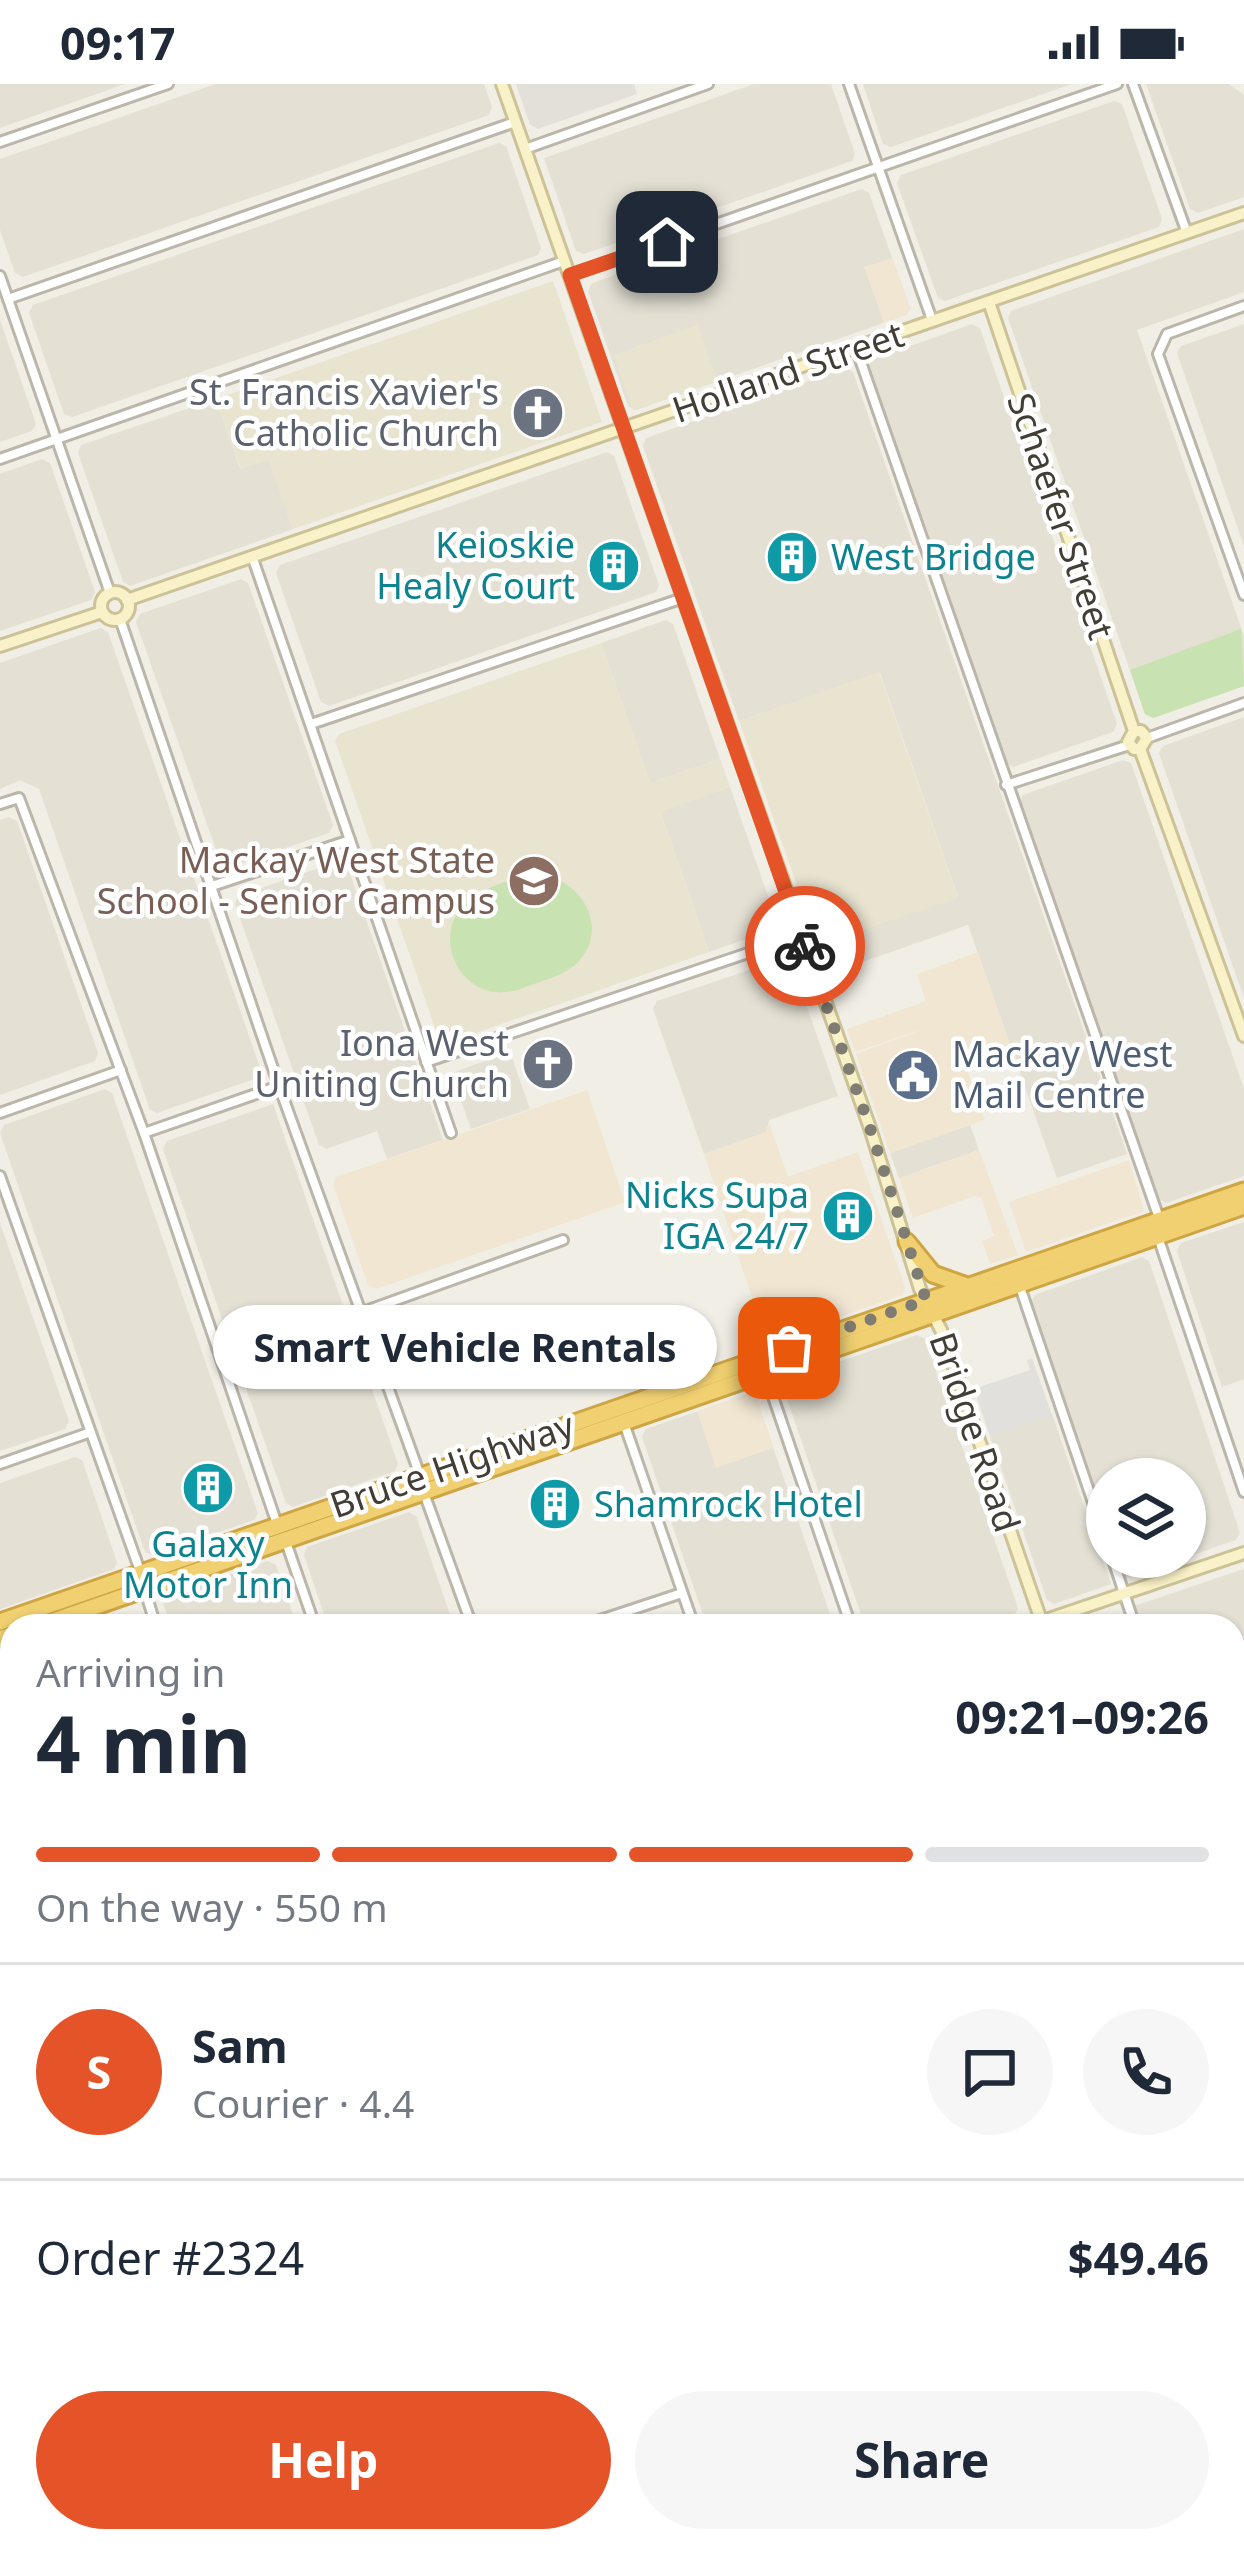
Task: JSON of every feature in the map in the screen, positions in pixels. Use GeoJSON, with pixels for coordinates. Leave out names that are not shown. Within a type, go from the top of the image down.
{"type":"FeatureCollection","features":[{"type":"Feature","properties":{"kind":"highway","name":"Bruce Highway"},"geometry":{"type":"LineString","coordinates":[[56,1614],[930,1307],[1018,1282],[1244,1191]]}},
{"type":"Feature","properties":{"kind":"highway","name":"Bruce Highway"},"geometry":{"type":"LineString","coordinates":[[422,1484],[765,1373],[930,1307],[967,1286],[1158,1227],[1244,1206]]}},
{"type":"Feature","properties":{"kind":"highway"},"geometry":{"type":"LineString","coordinates":[[907,1242],[932,1274],[967,1286]]}},
{"type":"Feature","properties":{"kind":"highway","name":"Bruce Highway"},"geometry":{"type":"LineString","coordinates":[[67,1614],[143,1581]]}},
{"type":"Feature","properties":{"kind":"street"},"geometry":{"type":"LineString","coordinates":[[0,142],[168,84]]}},
{"type":"Feature","properties":{"kind":"street","name":"Bridge Road"},"geometry":{"type":"LineString","coordinates":[[502,84],[1033,1614]]}},
{"type":"Feature","properties":{"kind":"street"},"geometry":{"type":"LineString","coordinates":[[525,148],[708,84]]}},
{"type":"Feature","properties":{"kind":"street"},"geometry":{"type":"LineString","coordinates":[[850,84],[933,321]]}},
{"type":"Feature","properties":{"kind":"street"},"geometry":{"type":"LineString","coordinates":[[570,275],[1117,84]]}},
{"type":"Feature","properties":{"kind":"street"},"geometry":{"type":"LineString","coordinates":[[1132,84],[1187,232]]}},
{"type":"Feature","properties":{"kind":"street"},"geometry":{"type":"LineString","coordinates":[[8,299],[515,122]]}},
{"type":"Feature","properties":{"kind":"street","name":"Holland Street"},"geometry":{"type":"LineString","coordinates":[[128,600],[1244,213]]}},
{"type":"Feature","properties":{"kind":"street"},"geometry":{"type":"LineString","coordinates":[[0,459],[565,261]]}},
{"type":"Feature","properties":{"kind":"street"},"geometry":{"type":"LineString","coordinates":[[0,275],[110,593]]}},
{"type":"Feature","properties":{"kind":"street","name":"Schaefer Street"},"geometry":{"type":"LineString","coordinates":[[988,302],[1134,731],[1141,731],[1139,744]]}},
{"type":"Feature","properties":{"kind":"street"},"geometry":{"type":"LineString","coordinates":[[1244,306],[1167,334],[1158,354],[1244,595]]}},
{"type":"Feature","properties":{"kind":"street"},"geometry":{"type":"LineString","coordinates":[[856,348],[1158,1227],[1244,1492]]}},
{"type":"Feature","properties":{"kind":"street"},"geometry":{"type":"LineString","coordinates":[[252,556],[451,1133]]}},
{"type":"Feature","properties":{"kind":"street"},"geometry":{"type":"LineString","coordinates":[[110,593],[121,593],[128,600],[127,613],[120,619],[110,619],[102,612],[102,599],[110,593]]}},
{"type":"Feature","properties":{"kind":"street"},"geometry":{"type":"LineString","coordinates":[[311,724],[683,598]]}},
{"type":"Feature","properties":{"kind":"street"},"geometry":{"type":"LineString","coordinates":[[0,646],[102,612]]}},
{"type":"Feature","properties":{"kind":"street"},"geometry":{"type":"LineString","coordinates":[[120,619],[209,887],[468,1614]]}},
{"type":"Feature","properties":{"kind":"street"},"geometry":{"type":"LineString","coordinates":[[1006,785],[1139,744],[1244,703]]}},
{"type":"Feature","properties":{"kind":"street"},"geometry":{"type":"LineString","coordinates":[[1139,744],[1244,1036]]}},
{"type":"Feature","properties":{"kind":"street"},"geometry":{"type":"LineString","coordinates":[[0,804],[19,798],[144,1133],[311,1614]]}},
{"type":"Feature","properties":{"kind":"street"},"geometry":{"type":"LineString","coordinates":[[209,887],[350,840]]}},
{"type":"Feature","properties":{"kind":"street"},"geometry":{"type":"LineString","coordinates":[[426,1062],[801,935]]}},
{"type":"Feature","properties":{"kind":"street"},"geometry":{"type":"LineString","coordinates":[[0,1113],[121,1070]]}},
{"type":"Feature","properties":{"kind":"street"},"geometry":{"type":"LineString","coordinates":[[144,1133],[279,1086]]}},
{"type":"Feature","properties":{"kind":"street"},"geometry":{"type":"LineString","coordinates":[[0,1176],[153,1614]]}},
{"type":"Feature","properties":{"kind":"street"},"geometry":{"type":"LineString","coordinates":[[360,1312],[563,1240]]}},
{"type":"Feature","properties":{"kind":"street"},"geometry":{"type":"LineString","coordinates":[[1018,1282],[1086,1482]]}},
{"type":"Feature","properties":{"kind":"street"},"geometry":{"type":"LineString","coordinates":[[765,1373],[846,1614]]}},
{"type":"Feature","properties":{"kind":"street"},"geometry":{"type":"LineString","coordinates":[[624,1422],[690,1614]]}},
{"type":"Feature","properties":{"kind":"street"},"geometry":{"type":"LineString","coordinates":[[0,1464],[88,1433]]}},
{"type":"Feature","properties":{"kind":"street"},"geometry":{"type":"LineString","coordinates":[[1067,1614],[1244,1552]]}},
{"type":"Feature","properties":{"kind":"street"},"geometry":{"type":"LineString","coordinates":[[1119,1578],[1131,1614]]}},
{"type":"Feature","properties":{"kind":"street"},"geometry":{"type":"LineString","coordinates":[[618,1614],[682,1593]]}},
{"type":"Feature","properties":{"kind":"shaded area"},"geometry":{"type":"Polygon","coordinates":[[[0,84],[125,84],[0,128],[0,84]]]}},
{"type":"Feature","properties":{"kind":"shaded area"},"geometry":{"type":"Polygon","coordinates":[[[216,84],[484,84],[492,107],[489,115],[23,277],[15,273],[0,230],[0,159],[216,84]]]}},
{"type":"Feature","properties":{"kind":"shaded area"},"geometry":{"type":"Polygon","coordinates":[[[516,84],[634,84],[637,94],[538,129],[530,125],[516,84]]]}},
{"type":"Feature","properties":{"kind":"shaded area"},"geometry":{"type":"Polygon","coordinates":[[[754,84],[831,84],[855,154],[852,161],[584,254],[576,251],[544,158],[754,84]]]}},
{"type":"Feature","properties":{"kind":"shaded area"},"geometry":{"type":"Polygon","coordinates":[[[863,84],[1072,84],[891,147],[883,144],[863,84]]]}},
{"type":"Feature","properties":{"kind":"shaded area"},"geometry":{"type":"Polygon","coordinates":[[[1146,84],[1229,84],[1244,95],[1244,197],[1198,213],[1190,209],[1146,84]]]}},
{"type":"Feature","properties":{"kind":"shaded area"},"geometry":{"type":"Polygon","coordinates":[[[1114,101],[1122,104],[1162,219],[1159,227],[945,301],[938,298],[897,183],[901,175],[1114,101]]]}},
{"type":"Feature","properties":{"kind":"shaded area"},"geometry":{"type":"Polygon","coordinates":[[[499,143],[506,146],[541,248],[538,255],[72,417],[64,414],[29,313],[33,305],[499,143]]]}},
{"type":"Feature","properties":{"kind":"shaded area"},"geometry":{"type":"Polygon","coordinates":[[[862,189],[869,193],[910,308],[906,315],[636,410],[628,406],[588,291],[592,283],[862,189]]]}},
{"type":"Feature","properties":{"kind":"shaded area"},"geometry":{"type":"Polygon","coordinates":[[[1244,229],[1244,292],[1137,330],[1244,636],[1244,686],[1153,718],[1145,714],[1008,318],[1011,311],[1244,229]]]}},
{"type":"Feature","properties":{"kind":"shaded area"},"geometry":{"type":"Polygon","coordinates":[[[892,258],[910,308],[906,315],[884,323],[864,267],[892,258]]]}},
{"type":"Feature","properties":{"kind":"shaded area"},"geometry":{"type":"Polygon","coordinates":[[[553,281],[602,422],[293,529],[269,460],[241,469],[216,399],[553,281]]]}},
{"type":"Feature","properties":{"kind":"shaded area"},"geometry":{"type":"Polygon","coordinates":[[[0,320],[36,424],[32,431],[0,442],[0,320]]]}},
{"type":"Feature","properties":{"kind":"shaded area"},"geometry":{"type":"Polygon","coordinates":[[[972,324],[980,328],[1117,724],[1113,732],[1013,767],[1006,763],[868,367],[871,360],[972,324]]]}},
{"type":"Feature","properties":{"kind":"shaded area"},"geometry":{"type":"Polygon","coordinates":[[[1244,324],[1244,546],[1177,353],[1181,346],[1244,324]]]}},
{"type":"Feature","properties":{"kind":"shaded area"},"geometry":{"type":"Polygon","coordinates":[[[698,325],[717,381],[633,410],[613,355],[698,325]]]}},
{"type":"Feature","properties":{"kind":"shaded area"},"geometry":{"type":"Polygon","coordinates":[[[846,368],[853,372],[1127,1154],[1057,1178],[968,925],[828,974],[818,945],[958,897],[880,673],[739,721],[643,446],[646,438],[846,368]]]}},
{"type":"Feature","properties":{"kind":"shaded area"},"geometry":{"type":"Polygon","coordinates":[[[216,399],[240,468],[269,459],[293,529],[130,586],[123,582],[78,453],[81,445],[216,399]]]}},
{"type":"Feature","properties":{"kind":"shaded area"},"geometry":{"type":"Polygon","coordinates":[[[607,452],[614,456],[659,585],[656,592],[329,706],[321,702],[276,573],[280,565],[607,452]]]}},
{"type":"Feature","properties":{"kind":"shaded area"},"geometry":{"type":"Polygon","coordinates":[[[42,459],[50,463],[95,592],[91,600],[0,631],[0,474],[42,459]]]}},
{"type":"Feature","properties":{"kind":"shaded area"},"geometry":{"type":"Polygon","coordinates":[[[241,579],[248,583],[333,825],[329,833],[228,868],[221,864],[136,622],[140,614],[241,579]]]}},
{"type":"Feature","properties":{"kind":"shaded area"},"geometry":{"type":"Polygon","coordinates":[[[666,620],[673,624],[720,759],[650,783],[601,643],[666,620]]]}},
{"type":"Feature","properties":{"kind":"shaded area"},"geometry":{"type":"Polygon","coordinates":[[[100,628],[108,632],[263,1076],[157,1113],[150,1110],[39,789],[20,780],[0,789],[0,663],[100,628]]]}},
{"type":"Feature","properties":{"kind":"shaded area","name":"Mackay West State School - Senior Campus"},"geometry":{"type":"Polygon","coordinates":[[[601,643],[650,783],[720,759],[730,787],[660,812],[709,952],[447,1043],[439,1039],[335,741],[339,734],[601,643]]]}},
{"type":"Feature","properties":{"kind":"shaded area"},"geometry":{"type":"Polygon","coordinates":[[[879,672],[958,898],[818,945],[739,721],[879,672]]]}},
{"type":"Feature","properties":{"kind":"shaded area"},"geometry":{"type":"Polygon","coordinates":[[[1244,717],[1244,998],[1159,753],[1163,746],[1244,717]]]}},
{"type":"Feature","properties":{"kind":"shaded area"},"geometry":{"type":"Polygon","coordinates":[[[1123,760],[1131,763],[1244,1089],[1244,1176],[1166,1203],[1159,1199],[1020,802],[1023,795],[1123,760]]]}},
{"type":"Feature","properties":{"kind":"shaded area"},"geometry":{"type":"Polygon","coordinates":[[[730,787],[777,922],[774,929],[709,952],[660,811],[730,787]]]}},
{"type":"Feature","properties":{"kind":"shaded area"},"geometry":{"type":"Polygon","coordinates":[[[0,820],[17,821],[98,1053],[95,1061],[0,1095],[0,820]]]}},
{"type":"Feature","properties":{"kind":"shaded area"},"geometry":{"type":"Polygon","coordinates":[[[339,861],[347,865],[443,1140],[387,1159],[377,1131],[326,1149],[319,1145],[235,904],[238,896],[339,861]]]}},
{"type":"Feature","properties":{"kind":"shaded area"},"geometry":{"type":"Polygon","coordinates":[[[978,952],[1014,1056],[968,1072],[984,1120],[890,1153],[856,1054],[935,1025],[855,1052],[847,1029],[926,1001],[917,974],[978,952]]]}},
{"type":"Feature","properties":{"kind":"shaded area"},"geometry":{"type":"Polygon","coordinates":[[[785,958],[792,964],[838,1096],[769,1120],[767,1132],[704,1154],[653,1009],[657,1001],[785,958]]]}},
{"type":"Feature","properties":{"kind":"shaded area"},"geometry":{"type":"Polygon","coordinates":[[[510,1052],[530,1109],[471,1129],[453,1078],[457,1071],[510,1052]]]}},
{"type":"Feature","properties":{"kind":"shaded area"},"geometry":{"type":"Polygon","coordinates":[[[105,1089],[112,1093],[258,1513],[254,1520],[153,1555],[145,1552],[0,1133],[4,1125],[105,1089]]]}},
{"type":"Feature","properties":{"kind":"shaded area"},"geometry":{"type":"Polygon","coordinates":[[[587,1090],[625,1202],[376,1289],[368,1285],[333,1184],[336,1177],[587,1090]]]}},
{"type":"Feature","properties":{"kind":"shaded area"},"geometry":{"type":"Polygon","coordinates":[[[273,1104],[398,1464],[395,1471],[293,1507],[286,1503],[163,1149],[167,1141],[273,1104]]]}},
{"type":"Feature","properties":{"kind":"shaded area"},"geometry":{"type":"Polygon","coordinates":[[[770,1125],[788,1177],[858,1152],[905,1287],[902,1295],[842,1316],[830,1313],[826,1321],[767,1342],[704,1154],[766,1132],[770,1125]]]}},
{"type":"Feature","properties":{"kind":"shaded area"},"geometry":{"type":"Polygon","coordinates":[[[970,1125],[979,1150],[899,1178],[890,1153],[970,1125]]]}},
{"type":"Feature","properties":{"kind":"shaded area"},"geometry":{"type":"Polygon","coordinates":[[[979,1150],[1018,1255],[990,1264],[982,1241],[994,1236],[981,1198],[975,1196],[913,1218],[899,1178],[979,1150]]]}},
{"type":"Feature","properties":{"kind":"shaded area"},"geometry":{"type":"Polygon","coordinates":[[[1129,1160],[1144,1211],[1026,1252],[1009,1202],[1129,1160]]]}},
{"type":"Feature","properties":{"kind":"shaded area"},"geometry":{"type":"Polygon","coordinates":[[[1244,1222],[1244,1379],[1222,1387],[1177,1251],[1181,1243],[1244,1222]]]}},
{"type":"Feature","properties":{"kind":"shaded area"},"geometry":{"type":"Polygon","coordinates":[[[0,1223],[69,1421],[65,1429],[0,1451],[0,1223]]]}},
{"type":"Feature","properties":{"kind":"shaded area"},"geometry":{"type":"Polygon","coordinates":[[[1142,1257],[1149,1261],[1240,1533],[1236,1540],[1206,1550],[1206,1458],[1086,1458],[1086,1463],[1031,1302],[1035,1295],[1142,1257]]]}},
{"type":"Feature","properties":{"kind":"shaded area"},"geometry":{"type":"Polygon","coordinates":[[[917,1335],[925,1339],[1018,1608],[1015,1614],[861,1614],[785,1393],[792,1378],[917,1335]]]}},
{"type":"Feature","properties":{"kind":"shaded area"},"geometry":{"type":"Polygon","coordinates":[[[1032,1358],[1052,1415],[990,1436],[974,1389],[1030,1370],[1027,1360],[1032,1358]]]}},
{"type":"Feature","properties":{"kind":"shaded area"},"geometry":{"type":"Polygon","coordinates":[[[748,1394],[756,1397],[830,1614],[703,1614],[642,1437],[646,1429],[748,1394]]]}},
{"type":"Feature","properties":{"kind":"shaded area"},"geometry":{"type":"Polygon","coordinates":[[[748,1394],[756,1397],[773,1448],[716,1468],[697,1411],[748,1394]]]}},
{"type":"Feature","properties":{"kind":"shaded area"},"geometry":{"type":"Polygon","coordinates":[[[1052,1414],[1086,1512],[1086,1578],[1109,1578],[1111,1584],[1054,1604],[1047,1600],[990,1436],[1052,1414]]]}},
{"type":"Feature","properties":{"kind":"shaded area"},"geometry":{"type":"Polygon","coordinates":[[[75,1457],[82,1460],[117,1562],[114,1569],[0,1609],[0,1483],[75,1457]]]}},
{"type":"Feature","properties":{"kind":"shaded area"},"geometry":{"type":"Polygon","coordinates":[[[409,1512],[416,1516],[450,1614],[324,1614],[304,1555],[307,1547],[409,1512]]]}},
{"type":"Feature","properties":{"kind":"shaded area"},"geometry":{"type":"Polygon","coordinates":[[[268,1561],[276,1565],[293,1614],[167,1614],[163,1603],[167,1596],[268,1561]]]}},
{"type":"Feature","properties":{"kind":"shaded area"},"geometry":{"type":"Polygon","coordinates":[[[1244,1569],[1244,1614],[1137,1614],[1134,1606],[1244,1569]]]}},
{"type":"Feature","properties":{"kind":"green space"},"geometry":{"type":"Polygon","coordinates":[[[1241,629],[1244,686],[1153,718],[1145,714],[1130,670],[1241,629]]]}},
{"type":"Feature","properties":{"kind":"green space"},"geometry":{"type":"Polygon","coordinates":[[[543,875],[571,887],[588,910],[592,924],[586,951],[566,971],[517,990],[495,992],[476,985],[465,977],[452,953],[450,940],[457,914],[473,897],[492,887],[543,875]]]}},
{"type":"Feature","properties":{"kind":"way so far"},"geometry":{"type":"LineString","coordinates":[[789,1348],[926,1300],[805,946]]}},
{"type":"Feature","properties":{"kind":"place","name":"St. Francis Xavier's Catholic Church"},"geometry":{"type":"Point","coordinates":[538,413]}},
{"type":"Feature","properties":{"kind":"place","name":"West Bridge"},"geometry":{"type":"Point","coordinates":[792,557]}},
{"type":"Feature","properties":{"kind":"place","name":"Keioskie Healy Court"},"geometry":{"type":"Point","coordinates":[614,566]}},
{"type":"Feature","properties":{"kind":"place","name":"Mackay West State School - Senior Campus"},"geometry":{"type":"Point","coordinates":[534,881]}},
{"type":"Feature","properties":{"kind":"place","name":"Iona West Uniting Church"},"geometry":{"type":"Point","coordinates":[548,1064]}},
{"type":"Feature","properties":{"kind":"place","name":"Mackay West Mail Centre"},"geometry":{"type":"Point","coordinates":[913,1075]}},
{"type":"Feature","properties":{"kind":"place","name":"Nicks Supa IGA 24/7"},"geometry":{"type":"Point","coordinates":[848,1216]}},
{"type":"Feature","properties":{"kind":"place","name":"Smart Vehicle Rentals"},"geometry":{"type":"Point","coordinates":[789,1348]}},
{"type":"Feature","properties":{"kind":"place","name":"Galaxy Motor Inn"},"geometry":{"type":"Point","coordinates":[208,1488]}},
{"type":"Feature","properties":{"kind":"place","name":"Shamrock Hotel"},"geometry":{"type":"Point","coordinates":[555,1504]}},
{"type":"Feature","properties":{"kind":"route"},"geometry":{"type":"LineString","coordinates":[[667,242],[570,275],[805,946]]}}]}
